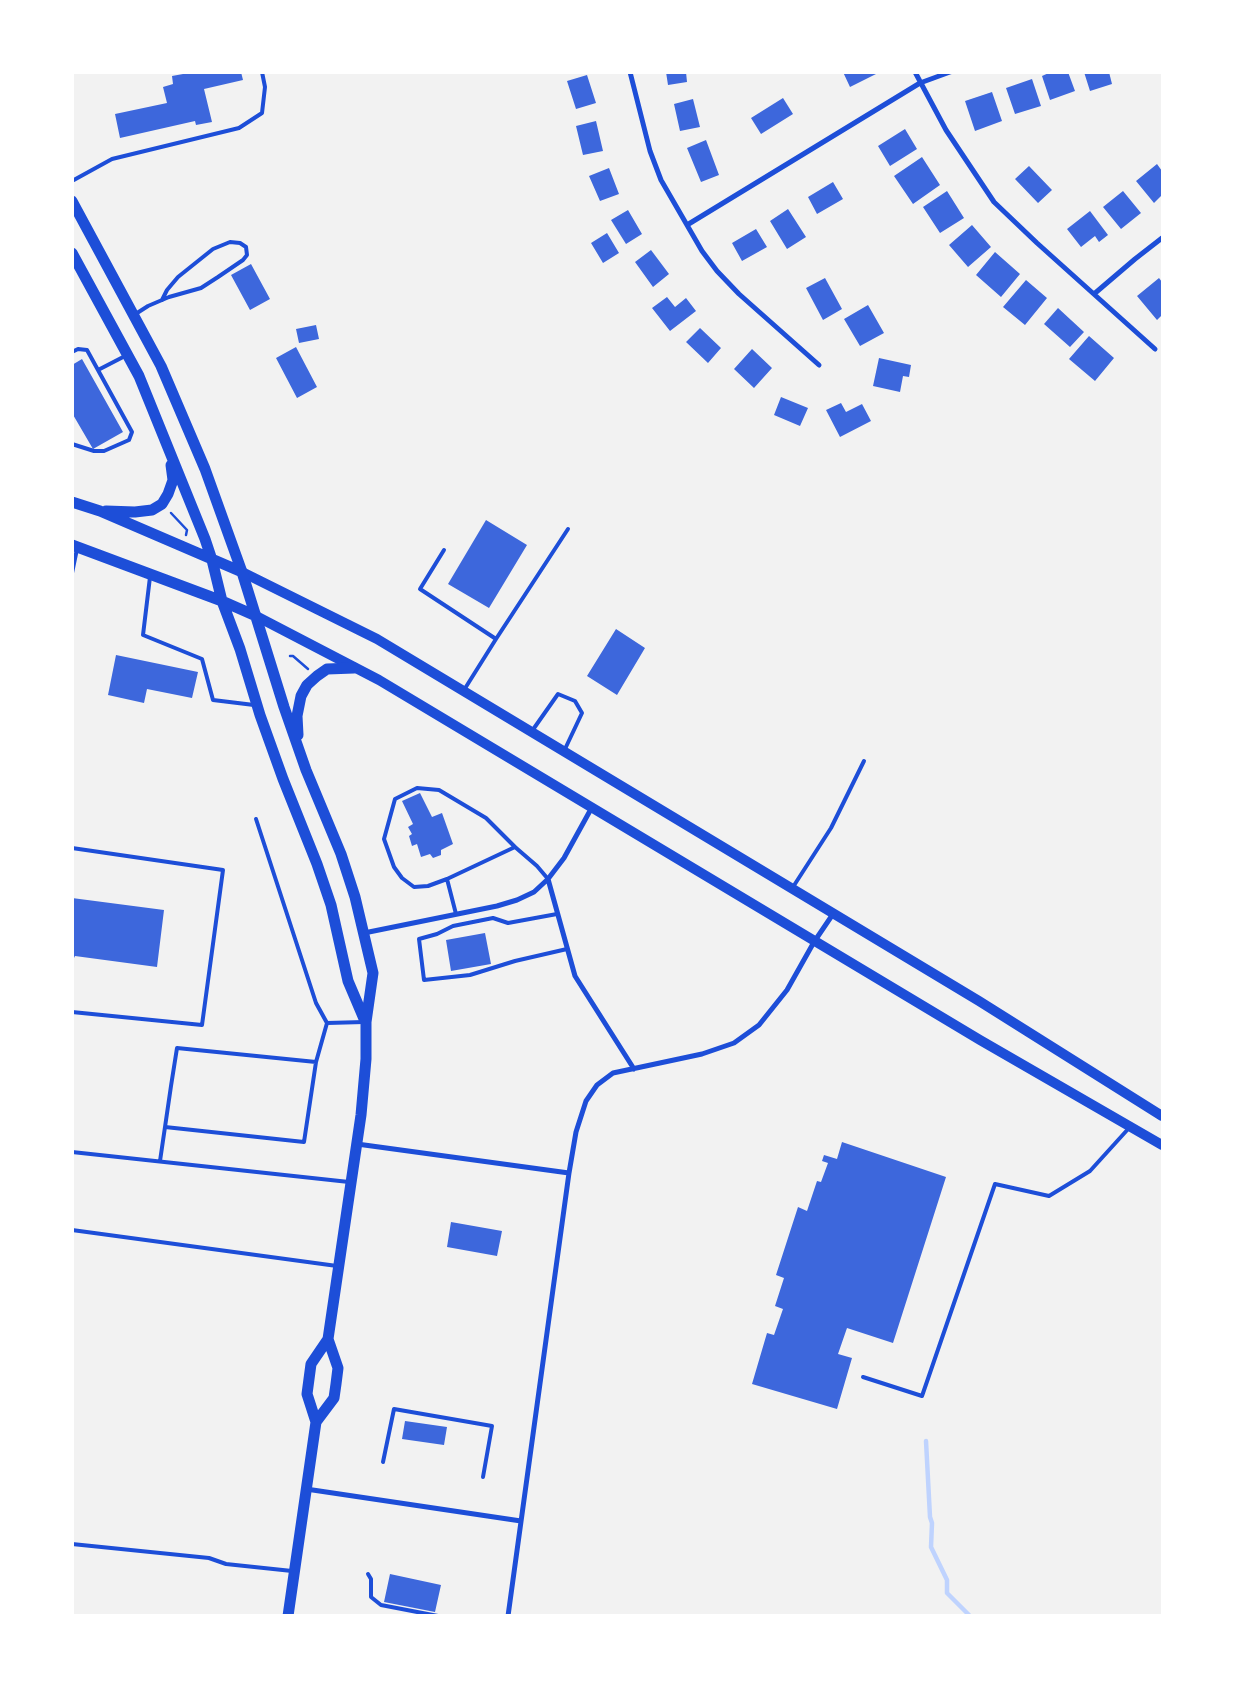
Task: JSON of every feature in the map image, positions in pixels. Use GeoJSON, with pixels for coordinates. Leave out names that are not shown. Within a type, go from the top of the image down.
{"type":"FeatureCollection","features":[{"type":"Feature","properties":{"kind":"main road"},"geometry":{"type":"LineString","coordinates":[[72,201],[165,374],[205,469],[242,572],[298,747],[324,816],[341,854],[356,898],[373,973],[366,1022],[364,1088],[328,1339],[311,1364],[307,1394],[316,1422],[288,1616]]}},
{"type":"Feature","properties":{"kind":"main road"},"geometry":{"type":"LineString","coordinates":[[72,253],[140,376],[205,539],[222,601],[240,649],[257,706],[283,779],[323,880],[342,947],[348,981],[366,1022]]}},
{"type":"Feature","properties":{"kind":"main road"},"geometry":{"type":"LineString","coordinates":[[100,511],[144,511],[152,510],[162,504],[173,480],[170,451]]}},
{"type":"Feature","properties":{"kind":"main road"},"geometry":{"type":"LineString","coordinates":[[72,502],[100,511],[242,572],[377,640],[979,1001],[1162,1116]]}},
{"type":"Feature","properties":{"kind":"main road"},"geometry":{"type":"LineString","coordinates":[[75,546],[222,601],[256,616],[379,680],[814,942],[1162,1145]]}},
{"type":"Feature","properties":{"kind":"main road"},"geometry":{"type":"LineString","coordinates":[[298,747],[297,716],[301,696],[307,685],[328,669],[354,668]]}},
{"type":"Feature","properties":{"kind":"main road"},"geometry":{"type":"LineString","coordinates":[[316,1422],[334,1398],[338,1368],[328,1339]]}},
{"type":"Feature","properties":{"kind":"street"},"geometry":{"type":"LineString","coordinates":[[630,72],[650,151],[661,180],[687,225],[717,271],[764,317],[819,365]]}},
{"type":"Feature","properties":{"kind":"street"},"geometry":{"type":"LineString","coordinates":[[915,72],[946,130],[994,202],[1155,349]]}},
{"type":"Feature","properties":{"kind":"street"},"geometry":{"type":"LineString","coordinates":[[687,225],[920,83],[950,72]]}},
{"type":"Feature","properties":{"kind":"street"},"geometry":{"type":"LineString","coordinates":[[1094,294],[1162,238]]}},
{"type":"Feature","properties":{"kind":"street"},"geometry":{"type":"LineString","coordinates":[[364,933],[517,900],[534,892],[548,880],[564,858],[591,809]]}},
{"type":"Feature","properties":{"kind":"street"},"geometry":{"type":"LineString","coordinates":[[548,880],[575,976],[634,1069]]}},
{"type":"Feature","properties":{"kind":"street"},"geometry":{"type":"LineString","coordinates":[[508,1616],[569,1173],[576,1132],[586,1101],[597,1085],[613,1074],[702,1054],[734,1043],[759,1025],[787,990],[814,942],[833,914]]}},
{"type":"Feature","properties":{"kind":"street"},"geometry":{"type":"LineString","coordinates":[[357,1144],[569,1173]]}},
{"type":"Feature","properties":{"kind":"street"},"geometry":{"type":"LineString","coordinates":[[306,1489],[521,1520]]}},
{"type":"Feature","properties":{"kind":"lane"},"geometry":{"type":"LineString","coordinates":[[72,181],[112,159],[239,128],[262,113],[265,87],[262,72]]}},
{"type":"Feature","properties":{"kind":"lane"},"geometry":{"type":"LineString","coordinates":[[134,315],[162,300],[201,288],[243,260],[247,255],[246,247],[240,243],[230,242],[213,250],[178,277],[167,290],[162,300]]}},
{"type":"Feature","properties":{"kind":"lane"},"geometry":{"type":"LineString","coordinates":[[72,352],[78,349],[87,350],[132,432],[129,440],[104,452],[72,444]]}},
{"type":"Feature","properties":{"kind":"lane"},"geometry":{"type":"LineString","coordinates":[[98,370],[128,355]]}},
{"type":"Feature","properties":{"kind":"lane"},"geometry":{"type":"LineString","coordinates":[[463,692],[568,530]]}},
{"type":"Feature","properties":{"kind":"lane"},"geometry":{"type":"LineString","coordinates":[[72,573],[75,546]]}},
{"type":"Feature","properties":{"kind":"lane"},"geometry":{"type":"LineString","coordinates":[[444,550],[420,589],[496,639]]}},
{"type":"Feature","properties":{"kind":"lane"},"geometry":{"type":"LineString","coordinates":[[150,574],[143,635],[202,659],[213,700],[257,706]]}},
{"type":"Feature","properties":{"kind":"lane"},"geometry":{"type":"LineString","coordinates":[[531,733],[558,694],[575,701],[582,713],[563,752]]}},
{"type":"Feature","properties":{"kind":"lane"},"geometry":{"type":"LineString","coordinates":[[792,889],[831,828],[864,762]]}},
{"type":"Feature","properties":{"kind":"lane"},"geometry":{"type":"LineString","coordinates":[[515,847],[447,879],[428,886],[414,887],[402,878],[394,867],[384,839],[394,799],[417,788],[438,790],[486,818],[537,866],[548,880]]}},
{"type":"Feature","properties":{"kind":"lane"},"geometry":{"type":"LineString","coordinates":[[165,1127],[304,1142],[316,1062],[326,1024],[316,1003],[256,819]]}},
{"type":"Feature","properties":{"kind":"lane"},"geometry":{"type":"LineString","coordinates":[[72,848],[223,870],[202,1025],[72,1012]]}},
{"type":"Feature","properties":{"kind":"lane"},"geometry":{"type":"LineString","coordinates":[[447,879],[456,914]]}},
{"type":"Feature","properties":{"kind":"lane"},"geometry":{"type":"LineString","coordinates":[[557,914],[508,923],[494,918],[453,926],[420,939],[424,980],[470,975],[515,961],[566,949]]}},
{"type":"Feature","properties":{"kind":"lane"},"geometry":{"type":"LineString","coordinates":[[326,1024],[366,1022]]}},
{"type":"Feature","properties":{"kind":"lane"},"geometry":{"type":"LineString","coordinates":[[160,1162],[177,1048],[316,1062]]}},
{"type":"Feature","properties":{"kind":"lane"},"geometry":{"type":"LineString","coordinates":[[863,1377],[922,1396],[995,1184],[1049,1196],[1090,1171],[1131,1126]]}},
{"type":"Feature","properties":{"kind":"lane"},"geometry":{"type":"LineString","coordinates":[[72,1152],[351,1183]]}},
{"type":"Feature","properties":{"kind":"lane"},"geometry":{"type":"LineString","coordinates":[[72,1230],[339,1266]]}},
{"type":"Feature","properties":{"kind":"lane"},"geometry":{"type":"LineString","coordinates":[[383,1462],[394,1410],[492,1426],[483,1477]]}},
{"type":"Feature","properties":{"kind":"lane"},"geometry":{"type":"LineString","coordinates":[[72,1544],[208,1558],[226,1564],[294,1571]]}},
{"type":"Feature","properties":{"kind":"lane"},"geometry":{"type":"LineString","coordinates":[[368,1574],[372,1579],[371,1597],[381,1605],[438,1616]]}},
{"type":"Feature","properties":{"kind":"path"},"geometry":{"type":"LineString","coordinates":[[166,508],[187,530],[186,535]]}},
{"type":"Feature","properties":{"kind":"path"},"geometry":{"type":"LineString","coordinates":[[294,651],[291,656],[311,672]]}},
{"type":"Feature","properties":{"kind":"building"},"geometry":{"type":"Polygon","coordinates":[[[183,72],[241,72],[243,80],[204,89],[212,122],[196,125],[195,121],[120,138],[115,114],[167,103],[163,87],[173,84],[172,76],[183,74],[183,72]]]}},
{"type":"Feature","properties":{"kind":"building"},"geometry":{"type":"Polygon","coordinates":[[[666,72],[686,72],[687,82],[668,85],[666,72]]]}},
{"type":"Feature","properties":{"kind":"building"},"geometry":{"type":"Polygon","coordinates":[[[843,72],[880,72],[850,87],[843,72]]]}},
{"type":"Feature","properties":{"kind":"building"},"geometry":{"type":"Polygon","coordinates":[[[1051,72],[1068,72],[1075,91],[1050,100],[1042,76],[1051,72]]]}},
{"type":"Feature","properties":{"kind":"building"},"geometry":{"type":"Polygon","coordinates":[[[1084,72],[1109,72],[1112,84],[1090,91],[1084,72]]]}},
{"type":"Feature","properties":{"kind":"building"},"geometry":{"type":"Polygon","coordinates":[[[587,75],[596,103],[576,109],[567,81],[587,75]]]}},
{"type":"Feature","properties":{"kind":"building"},"geometry":{"type":"Polygon","coordinates":[[[1032,79],[1041,106],[1015,114],[1006,88],[1032,79]]]}},
{"type":"Feature","properties":{"kind":"building"},"geometry":{"type":"Polygon","coordinates":[[[992,92],[1002,121],[975,131],[965,101],[992,92]]]}},
{"type":"Feature","properties":{"kind":"building"},"geometry":{"type":"Polygon","coordinates":[[[783,98],[793,114],[761,134],[751,118],[783,98]]]}},
{"type":"Feature","properties":{"kind":"building"},"geometry":{"type":"Polygon","coordinates":[[[693,99],[700,127],[680,131],[674,104],[693,99]]]}},
{"type":"Feature","properties":{"kind":"building"},"geometry":{"type":"Polygon","coordinates":[[[596,121],[603,151],[583,155],[576,126],[596,121]]]}},
{"type":"Feature","properties":{"kind":"building"},"geometry":{"type":"Polygon","coordinates":[[[905,129],[917,149],[890,166],[878,146],[905,129]]]}},
{"type":"Feature","properties":{"kind":"building"},"geometry":{"type":"Polygon","coordinates":[[[706,140],[719,175],[701,182],[687,148],[706,140]]]}},
{"type":"Feature","properties":{"kind":"building"},"geometry":{"type":"Polygon","coordinates":[[[922,157],[940,185],[913,204],[894,176],[922,157]]]}},
{"type":"Feature","properties":{"kind":"building"},"geometry":{"type":"Polygon","coordinates":[[[1157,164],[1162,171],[1162,195],[1154,203],[1136,181],[1157,164]]]}},
{"type":"Feature","properties":{"kind":"building"},"geometry":{"type":"Polygon","coordinates":[[[1029,166],[1052,190],[1038,203],[1015,179],[1029,166]]]}},
{"type":"Feature","properties":{"kind":"building"},"geometry":{"type":"Polygon","coordinates":[[[609,168],[619,194],[600,201],[589,176],[609,168]]]}},
{"type":"Feature","properties":{"kind":"building"},"geometry":{"type":"Polygon","coordinates":[[[833,182],[843,199],[817,214],[808,197],[833,182]]]}},
{"type":"Feature","properties":{"kind":"building"},"geometry":{"type":"Polygon","coordinates":[[[947,191],[964,218],[940,233],[923,207],[947,191]]]}},
{"type":"Feature","properties":{"kind":"building"},"geometry":{"type":"Polygon","coordinates":[[[1123,191],[1141,213],[1121,229],[1103,207],[1123,191]]]}},
{"type":"Feature","properties":{"kind":"building"},"geometry":{"type":"Polygon","coordinates":[[[788,209],[806,237],[787,249],[770,221],[788,209]]]}},
{"type":"Feature","properties":{"kind":"building"},"geometry":{"type":"Polygon","coordinates":[[[628,210],[642,234],[626,244],[611,220],[628,210]]]}},
{"type":"Feature","properties":{"kind":"building"},"geometry":{"type":"Polygon","coordinates":[[[1090,211],[1108,235],[1099,242],[1095,236],[1081,247],[1067,229],[1090,211]]]}},
{"type":"Feature","properties":{"kind":"building"},"geometry":{"type":"Polygon","coordinates":[[[972,225],[991,247],[968,267],[949,245],[972,225]]]}},
{"type":"Feature","properties":{"kind":"building"},"geometry":{"type":"Polygon","coordinates":[[[756,229],[767,247],[742,261],[732,243],[756,229]]]}},
{"type":"Feature","properties":{"kind":"building"},"geometry":{"type":"Polygon","coordinates":[[[607,233],[619,253],[603,263],[591,243],[607,233]]]}},
{"type":"Feature","properties":{"kind":"building"},"geometry":{"type":"Polygon","coordinates":[[[651,250],[669,274],[653,287],[635,262],[651,250]]]}},
{"type":"Feature","properties":{"kind":"building"},"geometry":{"type":"Polygon","coordinates":[[[995,252],[1020,274],[1001,297],[976,275],[995,252]]]}},
{"type":"Feature","properties":{"kind":"building"},"geometry":{"type":"Polygon","coordinates":[[[251,264],[270,299],[250,310],[231,275],[251,264]]]}},
{"type":"Feature","properties":{"kind":"building"},"geometry":{"type":"Polygon","coordinates":[[[825,278],[842,309],[823,320],[806,288],[825,278]]]}},
{"type":"Feature","properties":{"kind":"building"},"geometry":{"type":"Polygon","coordinates":[[[1159,278],[1162,282],[1162,315],[1157,320],[1137,296],[1159,278]]]}},
{"type":"Feature","properties":{"kind":"building"},"geometry":{"type":"Polygon","coordinates":[[[1026,280],[1047,298],[1025,325],[1003,307],[1026,280]]]}},
{"type":"Feature","properties":{"kind":"building"},"geometry":{"type":"Polygon","coordinates":[[[667,297],[675,307],[686,298],[696,311],[670,331],[652,308],[667,297]]]}},
{"type":"Feature","properties":{"kind":"building"},"geometry":{"type":"Polygon","coordinates":[[[868,305],[884,333],[860,346],[844,319],[868,305]]]}},
{"type":"Feature","properties":{"kind":"building"},"geometry":{"type":"Polygon","coordinates":[[[1058,308],[1084,332],[1070,347],[1044,324],[1058,308]]]}},
{"type":"Feature","properties":{"kind":"building"},"geometry":{"type":"Polygon","coordinates":[[[316,325],[319,339],[299,343],[296,329],[316,325]]]}},
{"type":"Feature","properties":{"kind":"building"},"geometry":{"type":"Polygon","coordinates":[[[700,328],[721,348],[708,363],[686,342],[700,328]]]}},
{"type":"Feature","properties":{"kind":"building"},"geometry":{"type":"Polygon","coordinates":[[[1089,336],[1114,358],[1095,381],[1069,359],[1089,336]]]}},
{"type":"Feature","properties":{"kind":"building"},"geometry":{"type":"Polygon","coordinates":[[[296,347],[317,387],[297,398],[276,358],[296,347]]]}},
{"type":"Feature","properties":{"kind":"building"},"geometry":{"type":"Polygon","coordinates":[[[752,349],[772,368],[754,388],[734,369],[752,349]]]}},
{"type":"Feature","properties":{"kind":"building"},"geometry":{"type":"Polygon","coordinates":[[[879,358],[911,365],[909,377],[903,376],[900,392],[873,386],[879,358]]]}},
{"type":"Feature","properties":{"kind":"building"},"geometry":{"type":"Polygon","coordinates":[[[82,359],[123,432],[93,449],[72,413],[72,365],[82,359]]]}},
{"type":"Feature","properties":{"kind":"building"},"geometry":{"type":"Polygon","coordinates":[[[781,397],[808,408],[800,426],[774,415],[781,397]]]}},
{"type":"Feature","properties":{"kind":"building"},"geometry":{"type":"Polygon","coordinates":[[[841,403],[846,412],[862,404],[871,421],[840,437],[826,410],[841,403]]]}},
{"type":"Feature","properties":{"kind":"building"},"geometry":{"type":"Polygon","coordinates":[[[486,520],[527,545],[489,608],[448,584],[486,520]]]}},
{"type":"Feature","properties":{"kind":"building"},"geometry":{"type":"Polygon","coordinates":[[[616,629],[645,648],[617,695],[587,676],[616,629]]]}},
{"type":"Feature","properties":{"kind":"building"},"geometry":{"type":"Polygon","coordinates":[[[116,655],[198,672],[192,698],[147,689],[144,703],[108,695],[116,655]]]}},
{"type":"Feature","properties":{"kind":"building"},"geometry":{"type":"Polygon","coordinates":[[[420,793],[432,817],[442,813],[453,844],[441,850],[441,855],[433,858],[430,854],[421,857],[417,844],[412,846],[409,836],[412,834],[408,827],[413,824],[402,801],[420,793]]]}},
{"type":"Feature","properties":{"kind":"building"},"geometry":{"type":"Polygon","coordinates":[[[72,898],[164,910],[157,967],[75,956],[72,962],[72,898]]]}},
{"type":"Feature","properties":{"kind":"building"},"geometry":{"type":"Polygon","coordinates":[[[485,933],[491,964],[451,971],[446,940],[485,933]]]}},
{"type":"Feature","properties":{"kind":"building"},"geometry":{"type":"Polygon","coordinates":[[[842,1142],[946,1177],[893,1343],[847,1328],[838,1354],[852,1358],[837,1409],[752,1384],[767,1333],[774,1335],[783,1309],[775,1306],[784,1278],[776,1275],[798,1207],[807,1211],[817,1181],[821,1182],[828,1163],[822,1161],[824,1155],[837,1159],[842,1142]]]}},
{"type":"Feature","properties":{"kind":"building"},"geometry":{"type":"Polygon","coordinates":[[[451,1222],[502,1231],[497,1256],[447,1247],[451,1222]]]}},
{"type":"Feature","properties":{"kind":"building"},"geometry":{"type":"Polygon","coordinates":[[[405,1421],[447,1427],[444,1445],[402,1439],[405,1421]]]}},
{"type":"Feature","properties":{"kind":"building"},"geometry":{"type":"Polygon","coordinates":[[[390,1574],[441,1585],[435,1612],[384,1602],[390,1574]]]}},
{"type":"Feature","properties":{"kind":"waterway"},"geometry":{"type":"LineString","coordinates":[[926,1441],[930,1517],[932,1523],[931,1547],[947,1580],[947,1593],[970,1616]]}}]}
